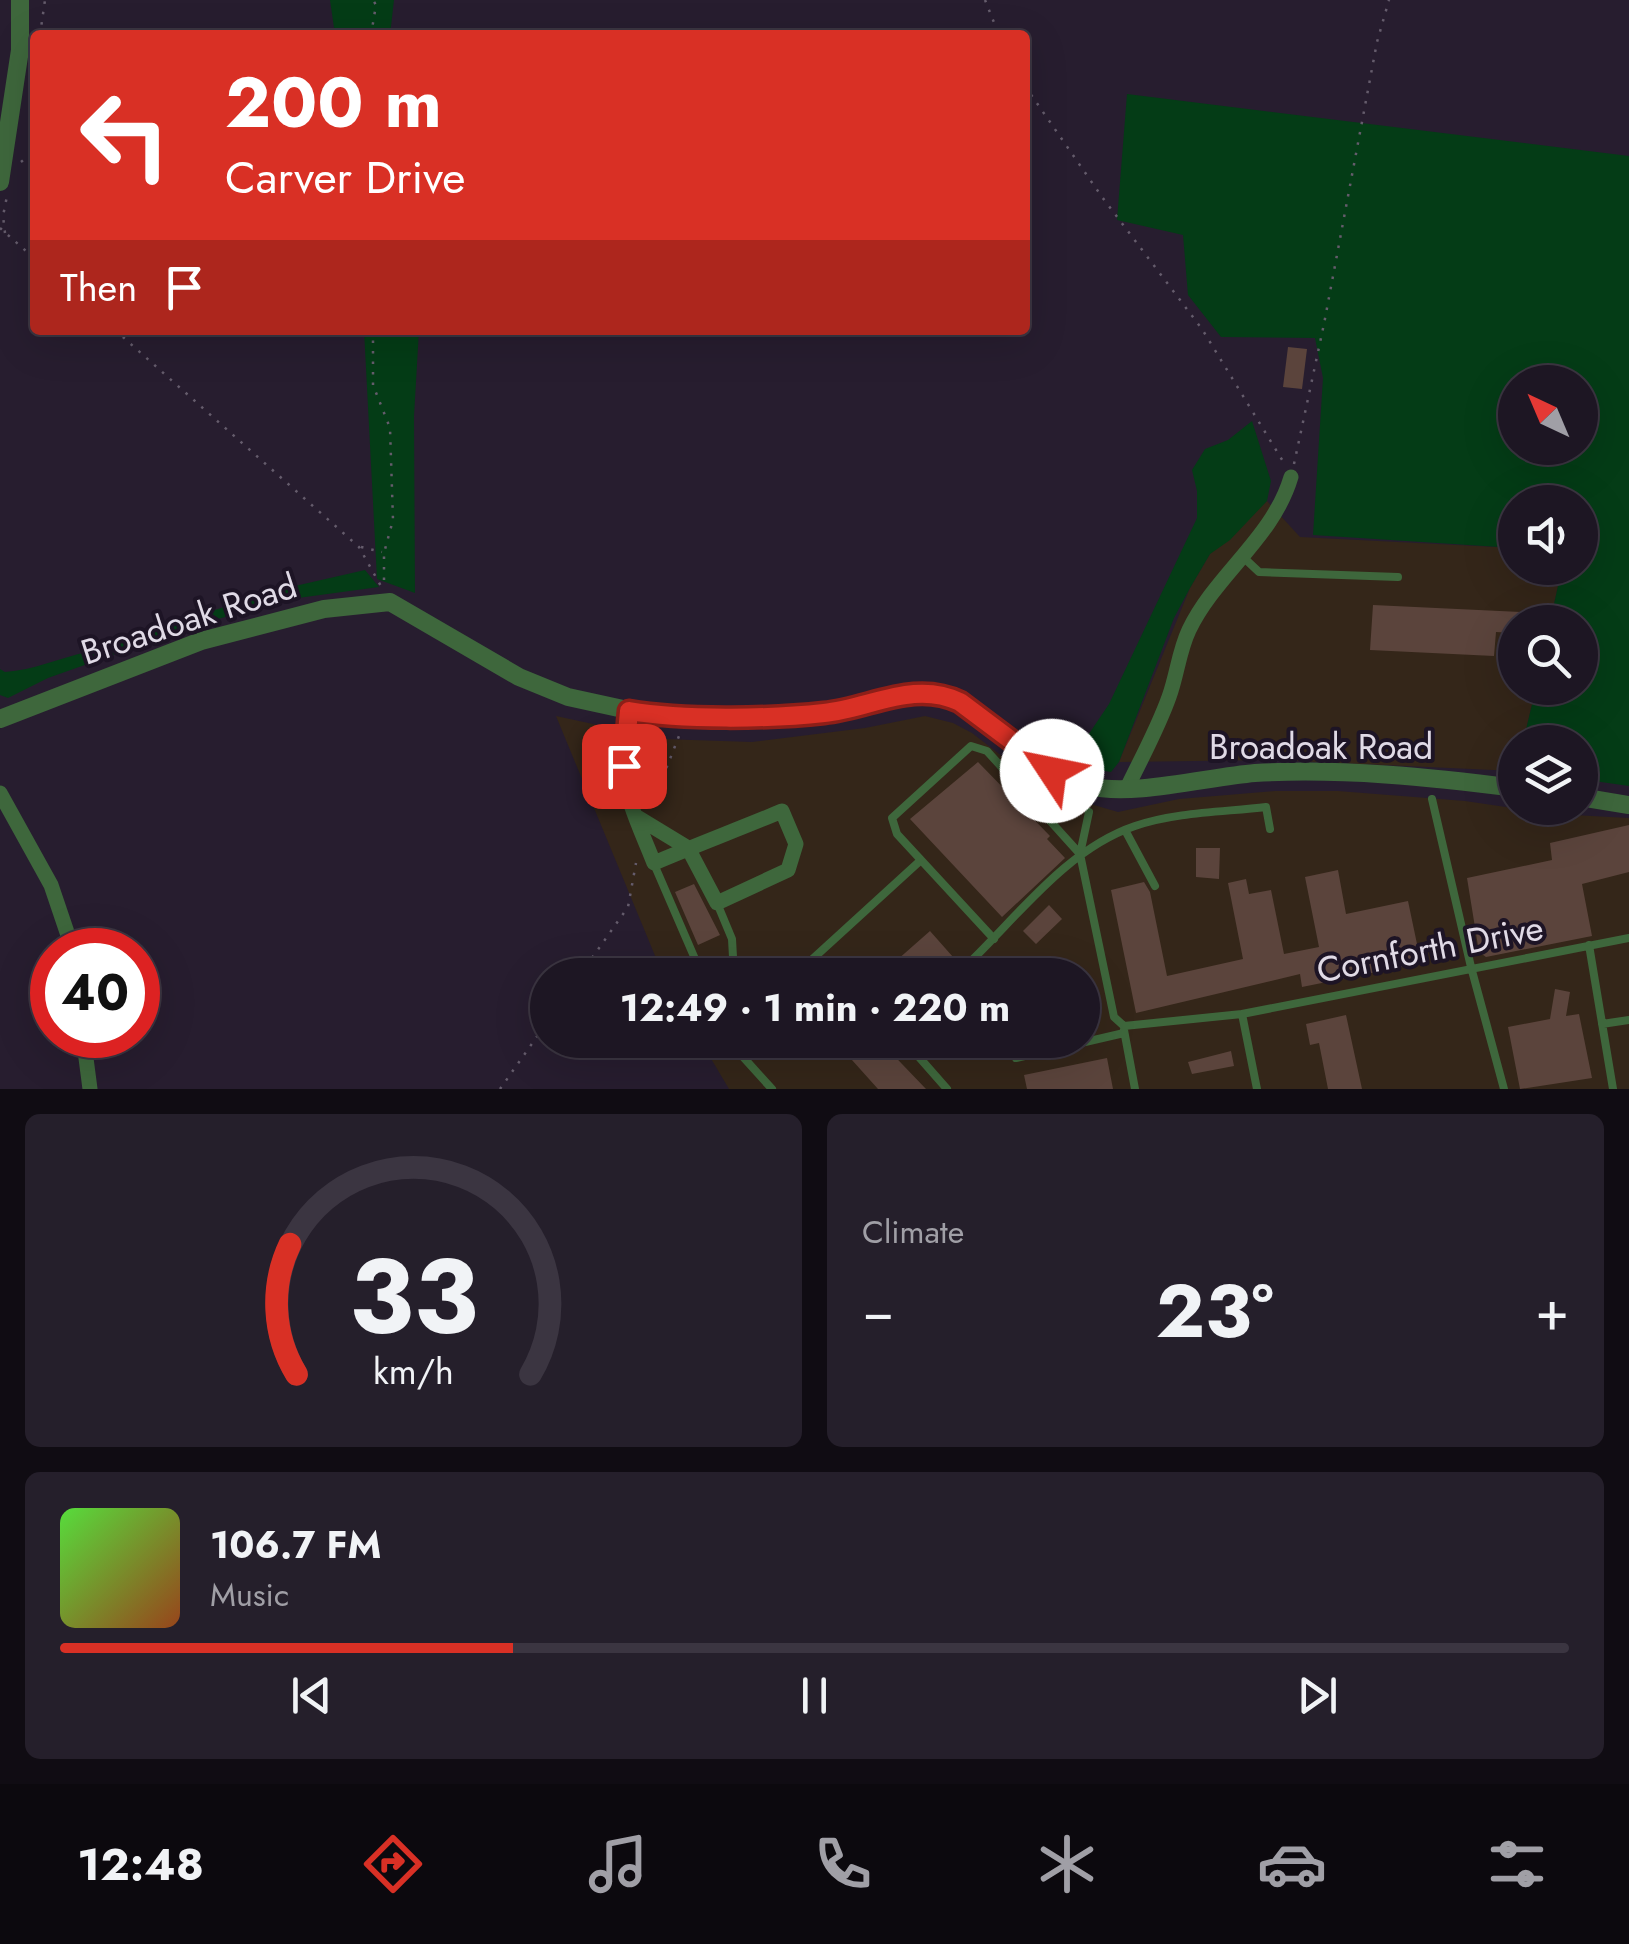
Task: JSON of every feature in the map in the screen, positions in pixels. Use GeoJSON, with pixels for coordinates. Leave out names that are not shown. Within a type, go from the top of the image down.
{"type":"FeatureCollection","features":[{"type":"Feature","properties":{"kind":"street"},"geometry":{"type":"LineString","coordinates":[[0,182],[20,50],[20,0]]}},
{"type":"Feature","properties":{"kind":"street","name":"Broadoak Road"},"geometry":{"type":"LineString","coordinates":[[1127,788],[1168,699],[1187,632],[1213,588],[1256,543],[1285,496],[1291,477]]}},
{"type":"Feature","properties":{"kind":"street","name":"Broadoak Road"},"geometry":{"type":"LineString","coordinates":[[0,719],[201,641],[324,610],[390,602],[519,677],[568,698],[629,711],[688,715],[826,713],[923,692],[960,702],[1052,771],[1091,787],[1127,788],[1259,773],[1389,776],[1498,786]]}},
{"type":"Feature","properties":{"kind":"street"},"geometry":{"type":"LineString","coordinates":[[629,711],[624,766],[654,863],[688,848],[782,811],[796,844],[788,870],[717,903],[688,848],[641,819]]}},
{"type":"Feature","properties":{"kind":"street"},"geometry":{"type":"LineString","coordinates":[[0,793],[50,885],[65,928]]}},
{"type":"Feature","properties":{"kind":"street"},"geometry":{"type":"LineString","coordinates":[[1598,799],[1629,805]]}},
{"type":"Feature","properties":{"kind":"street"},"geometry":{"type":"LineString","coordinates":[[86,1058],[90,1089]]}},
{"type":"Feature","properties":{"kind":"lane"},"geometry":{"type":"LineString","coordinates":[[1243,557],[1259,572],[1398,578]]}},
{"type":"Feature","properties":{"kind":"lane"},"geometry":{"type":"LineString","coordinates":[[994,939],[897,834],[892,818],[971,746],[987,751],[1080,854]]}},
{"type":"Feature","properties":{"kind":"lane"},"geometry":{"type":"LineString","coordinates":[[1432,800],[1470,967],[1504,1089]]}},
{"type":"Feature","properties":{"kind":"lane"},"geometry":{"type":"LineString","coordinates":[[974,958],[1080,854],[1125,830],[1181,816],[1266,807],[1270,829]]}},
{"type":"Feature","properties":{"kind":"lane"},"geometry":{"type":"LineString","coordinates":[[1089,812],[1080,854],[1114,1016],[1124,1029],[1135,1089]]}},
{"type":"Feature","properties":{"kind":"lane"},"geometry":{"type":"LineString","coordinates":[[1125,830],[1155,886]]}},
{"type":"Feature","properties":{"kind":"lane"},"geometry":{"type":"LineString","coordinates":[[814,958],[921,860]]}},
{"type":"Feature","properties":{"kind":"lane"},"geometry":{"type":"LineString","coordinates":[[654,863],[695,958]]}},
{"type":"Feature","properties":{"kind":"lane"},"geometry":{"type":"LineString","coordinates":[[717,903],[732,940],[733,958]]}},
{"type":"Feature","properties":{"kind":"lane","name":"Cornforth Drive"},"geometry":{"type":"LineString","coordinates":[[1100,1035],[1242,1014],[1629,938]]}},
{"type":"Feature","properties":{"kind":"lane"},"geometry":{"type":"LineString","coordinates":[[1588,946],[1613,1089]]}},
{"type":"Feature","properties":{"kind":"lane"},"geometry":{"type":"LineString","coordinates":[[1242,1014],[1257,1089]]}},
{"type":"Feature","properties":{"kind":"lane"},"geometry":{"type":"LineString","coordinates":[[1602,1024],[1629,1020]]}},
{"type":"Feature","properties":{"kind":"lane"},"geometry":{"type":"LineString","coordinates":[[744,1058],[772,1089]]}},
{"type":"Feature","properties":{"kind":"lane"},"geometry":{"type":"LineString","coordinates":[[920,1058],[947,1089]]}},
{"type":"Feature","properties":{"kind":"path"},"geometry":{"type":"LineString","coordinates":[[41,30],[45,0]]}},
{"type":"Feature","properties":{"kind":"path"},"geometry":{"type":"LineString","coordinates":[[372,30],[376,5],[373,0]]}},
{"type":"Feature","properties":{"kind":"path"},"geometry":{"type":"LineString","coordinates":[[985,0],[997,30]]}},
{"type":"Feature","properties":{"kind":"path"},"geometry":{"type":"LineString","coordinates":[[1291,477],[1374,58],[1389,0]]}},
{"type":"Feature","properties":{"kind":"path"},"geometry":{"type":"LineString","coordinates":[[1030,93],[1102,197],[1202,328],[1291,477]]}},
{"type":"Feature","properties":{"kind":"path"},"geometry":{"type":"LineString","coordinates":[[0,228],[30,255]]}},
{"type":"Feature","properties":{"kind":"path"},"geometry":{"type":"LineString","coordinates":[[121,335],[359,547],[384,591],[384,553],[394,520],[390,428],[373,385],[373,335]]}},
{"type":"Feature","properties":{"kind":"path"},"geometry":{"type":"LineString","coordinates":[[359,547],[384,553]]}},
{"type":"Feature","properties":{"kind":"path"},"geometry":{"type":"LineString","coordinates":[[641,819],[688,715]]}},
{"type":"Feature","properties":{"kind":"path"},"geometry":{"type":"LineString","coordinates":[[592,958],[628,907],[636,862]]}},
{"type":"Feature","properties":{"kind":"path"},"geometry":{"type":"LineString","coordinates":[[500,1089],[530,1046]]}},
{"type":"Feature","properties":{"kind":"shaded area"},"geometry":{"type":"Polygon","coordinates":[[[1267,501],[1300,537],[1498,547],[1498,585],[1558,585],[1554,605],[1498,605],[1498,705],[1532,705],[1527,725],[1498,725],[1498,770],[1275,760],[1119,762],[1190,588],[1210,554],[1267,501]]]}},
{"type":"Feature","properties":{"kind":"shaded area"},"geometry":{"type":"Polygon","coordinates":[[[556,716],[662,739],[752,742],[925,716],[972,733],[1056,794],[1118,812],[1179,799],[1275,791],[1338,791],[1498,806],[1498,825],[1598,825],[1598,816],[1629,818],[1629,1089],[729,1089],[711,1058],[1100,1058],[1100,958],[656,958],[556,716]]]}},
{"type":"Feature","properties":{"kind":"green space"},"geometry":{"type":"Polygon","coordinates":[[[330,0],[394,0],[391,30],[334,30],[330,0]]]}},
{"type":"Feature","properties":{"kind":"green space"},"geometry":{"type":"Polygon","coordinates":[[[1127,94],[1629,156],[1629,786],[1598,782],[1598,725],[1527,725],[1532,705],[1598,705],[1598,605],[1554,605],[1558,585],[1598,585],[1598,485],[1498,485],[1498,547],[1313,535],[1323,378],[1315,338],[1221,337],[1188,295],[1183,235],[1117,220],[1127,94]]]}},
{"type":"Feature","properties":{"kind":"green space"},"geometry":{"type":"Polygon","coordinates":[[[364,335],[419,335],[414,416],[415,593],[377,579],[364,335]]]}},
{"type":"Feature","properties":{"kind":"green space"},"geometry":{"type":"Polygon","coordinates":[[[1252,421],[1271,481],[1267,501],[1230,540],[1210,554],[1190,588],[1174,618],[1119,762],[1111,772],[1073,760],[1039,736],[1078,750],[1109,704],[1197,518],[1192,470],[1205,449],[1228,440],[1252,421]]]}},
{"type":"Feature","properties":{"kind":"green space"},"geometry":{"type":"Polygon","coordinates":[[[365,570],[379,587],[298,598],[206,622],[48,678],[8,698],[0,695],[0,669],[5,672],[36,666],[273,591],[365,570]]]}},
{"type":"Feature","properties":{"kind":"building"},"geometry":{"type":"Polygon","coordinates":[[[1288,347],[1307,349],[1302,389],[1283,387],[1288,347]]]}},
{"type":"Feature","properties":{"kind":"building"},"geometry":{"type":"Polygon","coordinates":[[[1373,605],[1498,611],[1494,656],[1370,650],[1373,605]]]}},
{"type":"Feature","properties":{"kind":"building"},"geometry":{"type":"Polygon","coordinates":[[[978,762],[1050,836],[1047,839],[1065,858],[1002,917],[910,819],[978,762]]]}},
{"type":"Feature","properties":{"kind":"building"},"geometry":{"type":"Polygon","coordinates":[[[1629,825],[1629,872],[1582,884],[1592,936],[1486,957],[1479,952],[1467,878],[1552,860],[1550,843],[1629,825]]]}},
{"type":"Feature","properties":{"kind":"building"},"geometry":{"type":"Polygon","coordinates":[[[1196,848],[1220,848],[1219,879],[1196,877],[1196,848]]]}},
{"type":"Feature","properties":{"kind":"building"},"geometry":{"type":"Polygon","coordinates":[[[1338,870],[1346,914],[1408,901],[1421,963],[1302,987],[1300,974],[1136,1013],[1111,890],[1144,882],[1150,892],[1167,976],[1243,959],[1228,883],[1246,879],[1249,894],[1271,890],[1284,954],[1319,947],[1305,877],[1338,870]]]}},
{"type":"Feature","properties":{"kind":"building"},"geometry":{"type":"Polygon","coordinates":[[[694,884],[720,935],[698,945],[675,892],[694,884]]]}},
{"type":"Feature","properties":{"kind":"building"},"geometry":{"type":"Polygon","coordinates":[[[1049,905],[1062,919],[1036,944],[1023,931],[1049,905]]]}},
{"type":"Feature","properties":{"kind":"building"},"geometry":{"type":"Polygon","coordinates":[[[930,931],[953,957],[952,958],[899,958],[930,931]]]}},
{"type":"Feature","properties":{"kind":"building"},"geometry":{"type":"Polygon","coordinates":[[[1555,989],[1570,992],[1566,1016],[1579,1014],[1592,1078],[1520,1089],[1508,1027],[1550,1019],[1555,989]]]}},
{"type":"Feature","properties":{"kind":"building"},"geometry":{"type":"Polygon","coordinates":[[[1346,1015],[1362,1089],[1328,1089],[1319,1043],[1310,1045],[1306,1024],[1346,1015]]]}},
{"type":"Feature","properties":{"kind":"building"},"geometry":{"type":"Polygon","coordinates":[[[1231,1051],[1234,1066],[1192,1074],[1188,1062],[1231,1051]]]}},
{"type":"Feature","properties":{"kind":"building"},"geometry":{"type":"Polygon","coordinates":[[[850,1058],[896,1058],[926,1089],[878,1089],[850,1058]]]}},
{"type":"Feature","properties":{"kind":"building"},"geometry":{"type":"Polygon","coordinates":[[[1107,1058],[1113,1089],[1027,1089],[1024,1075],[1107,1058]]]}},
{"type":"Feature","properties":{"kind":"route"},"geometry":{"type":"LineString","coordinates":[[624,766],[629,711],[768,716],[826,713],[923,692],[960,702],[1052,771]]}}]}
